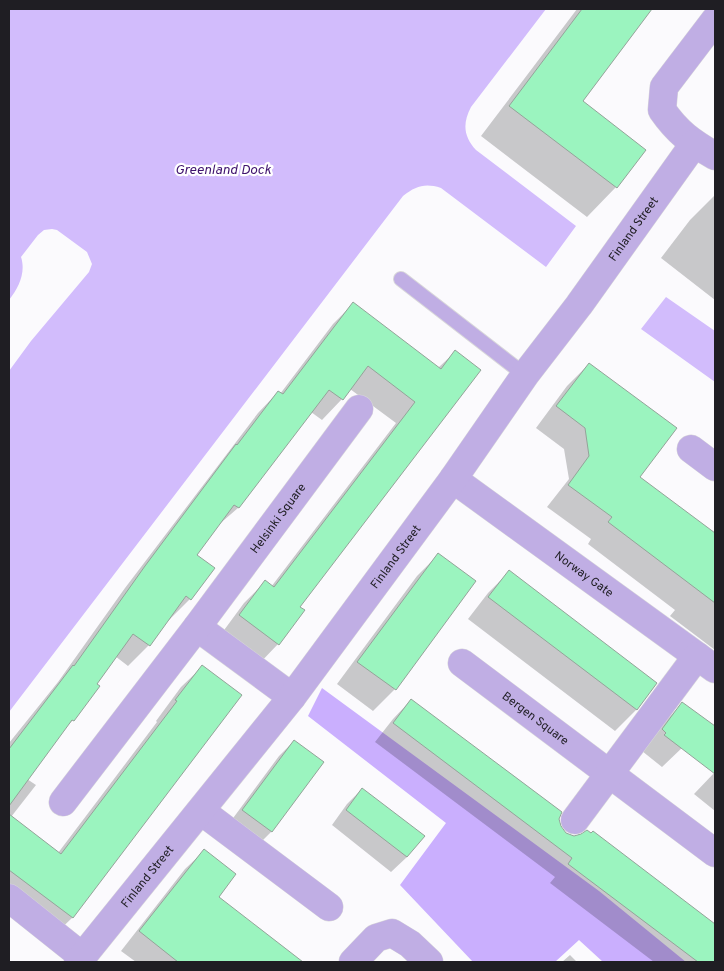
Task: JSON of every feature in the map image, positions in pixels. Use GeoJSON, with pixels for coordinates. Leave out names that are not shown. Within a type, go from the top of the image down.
{"type":"FeatureCollection","features":[{"type":"Feature","properties":{"kind":"street","name":"Finland Street"},"geometry":{"type":"LineString","coordinates":[[81,960],[292,697],[453,479],[525,375],[619,249],[705,150],[673,126],[662,110],[664,87],[715,20]]}},
{"type":"Feature","properties":{"kind":"street","name":"Helsinki Square"},"geometry":{"type":"LineString","coordinates":[[63,802],[360,409]]}},
{"type":"Feature","properties":{"kind":"street"},"geometry":{"type":"LineString","coordinates":[[691,449],[715,467]]}},
{"type":"Feature","properties":{"kind":"street","name":"Norway Gate"},"geometry":{"type":"LineString","coordinates":[[453,479],[706,663]]}},
{"type":"Feature","properties":{"kind":"street"},"geometry":{"type":"LineString","coordinates":[[197,627],[292,697]]}},
{"type":"Feature","properties":{"kind":"street"},"geometry":{"type":"LineString","coordinates":[[575,820],[610,774],[706,663]]}},
{"type":"Feature","properties":{"kind":"street","name":"Bergen Square"},"geometry":{"type":"LineString","coordinates":[[462,664],[715,853]]}},
{"type":"Feature","properties":{"kind":"street"},"geometry":{"type":"LineString","coordinates":[[201,811],[329,907]]}},
{"type":"Feature","properties":{"kind":"street"},"geometry":{"type":"LineString","coordinates":[[9,898],[81,960]]}},
{"type":"Feature","properties":{"kind":"street"},"geometry":{"type":"LineString","coordinates":[[353,962],[376,938],[392,932],[410,944],[429,962]]}},
{"type":"Feature","properties":{"kind":"lane"},"geometry":{"type":"LineString","coordinates":[[402,279],[525,375]]}},
{"type":"Feature","properties":{"kind":"shaded area"},"geometry":{"type":"Polygon","coordinates":[[[322,688],[599,891],[686,962],[603,962],[579,940],[555,962],[473,962],[400,885],[446,823],[308,716],[322,688]]]}},
{"type":"Feature","properties":{"kind":"water","name":"Greenland Dock"},"geometry":{"type":"Polygon","coordinates":[[[9,9],[546,9],[471,107],[465,125],[469,140],[476,150],[576,226],[546,267],[441,188],[421,186],[403,196],[9,712],[9,371],[31,341],[89,272],[92,264],[87,252],[57,230],[44,230],[21,257],[23,268],[21,280],[9,300],[9,9]]]}},
{"type":"Feature","properties":{"kind":"water"},"geometry":{"type":"Polygon","coordinates":[[[666,297],[715,331],[715,382],[641,329],[666,297]]]}},
{"type":"Feature","properties":{"kind":"building"},"geometry":{"type":"Polygon","coordinates":[[[582,9],[652,9],[583,101],[646,150],[617,188],[509,106],[582,9]]]}},
{"type":"Feature","properties":{"kind":"building"},"geometry":{"type":"Polygon","coordinates":[[[353,302],[441,369],[455,350],[481,370],[300,607],[305,610],[279,645],[239,615],[265,580],[274,587],[415,402],[368,366],[343,400],[329,390],[239,508],[234,505],[197,555],[215,568],[191,600],[186,596],[150,646],[133,634],[97,684],[100,686],[74,721],[72,720],[9,806],[9,749],[74,666],[145,566],[236,444],[278,391],[283,394],[353,302]]]}},
{"type":"Feature","properties":{"kind":"building"},"geometry":{"type":"Polygon","coordinates":[[[589,363],[677,428],[640,477],[715,533],[715,603],[608,522],[612,517],[568,485],[589,456],[585,428],[556,406],[589,363]]]}},
{"type":"Feature","properties":{"kind":"building"},"geometry":{"type":"Polygon","coordinates":[[[438,553],[476,581],[396,690],[357,662],[438,553]]]}},
{"type":"Feature","properties":{"kind":"building"},"geometry":{"type":"Polygon","coordinates":[[[509,570],[657,683],[637,710],[488,597],[509,570]]]}},
{"type":"Feature","properties":{"kind":"building"},"geometry":{"type":"Polygon","coordinates":[[[202,665],[242,695],[73,918],[9,870],[9,814],[61,854],[202,665]]]}},
{"type":"Feature","properties":{"kind":"building"},"geometry":{"type":"Polygon","coordinates":[[[411,699],[562,812],[559,819],[566,833],[574,836],[587,830],[591,833],[593,831],[715,924],[715,962],[698,962],[568,864],[572,858],[393,723],[411,699]]]}},
{"type":"Feature","properties":{"kind":"building"},"geometry":{"type":"Polygon","coordinates":[[[682,702],[715,726],[715,774],[664,735],[666,733],[662,729],[682,702]]]}},
{"type":"Feature","properties":{"kind":"building"},"geometry":{"type":"Polygon","coordinates":[[[294,740],[324,762],[272,832],[242,810],[294,740]]]}},
{"type":"Feature","properties":{"kind":"building"},"geometry":{"type":"Polygon","coordinates":[[[362,788],[425,836],[407,857],[346,810],[362,788]]]}},
{"type":"Feature","properties":{"kind":"building"},"geometry":{"type":"Polygon","coordinates":[[[204,849],[236,874],[219,897],[303,962],[178,962],[139,931],[204,849]]]}}]}
